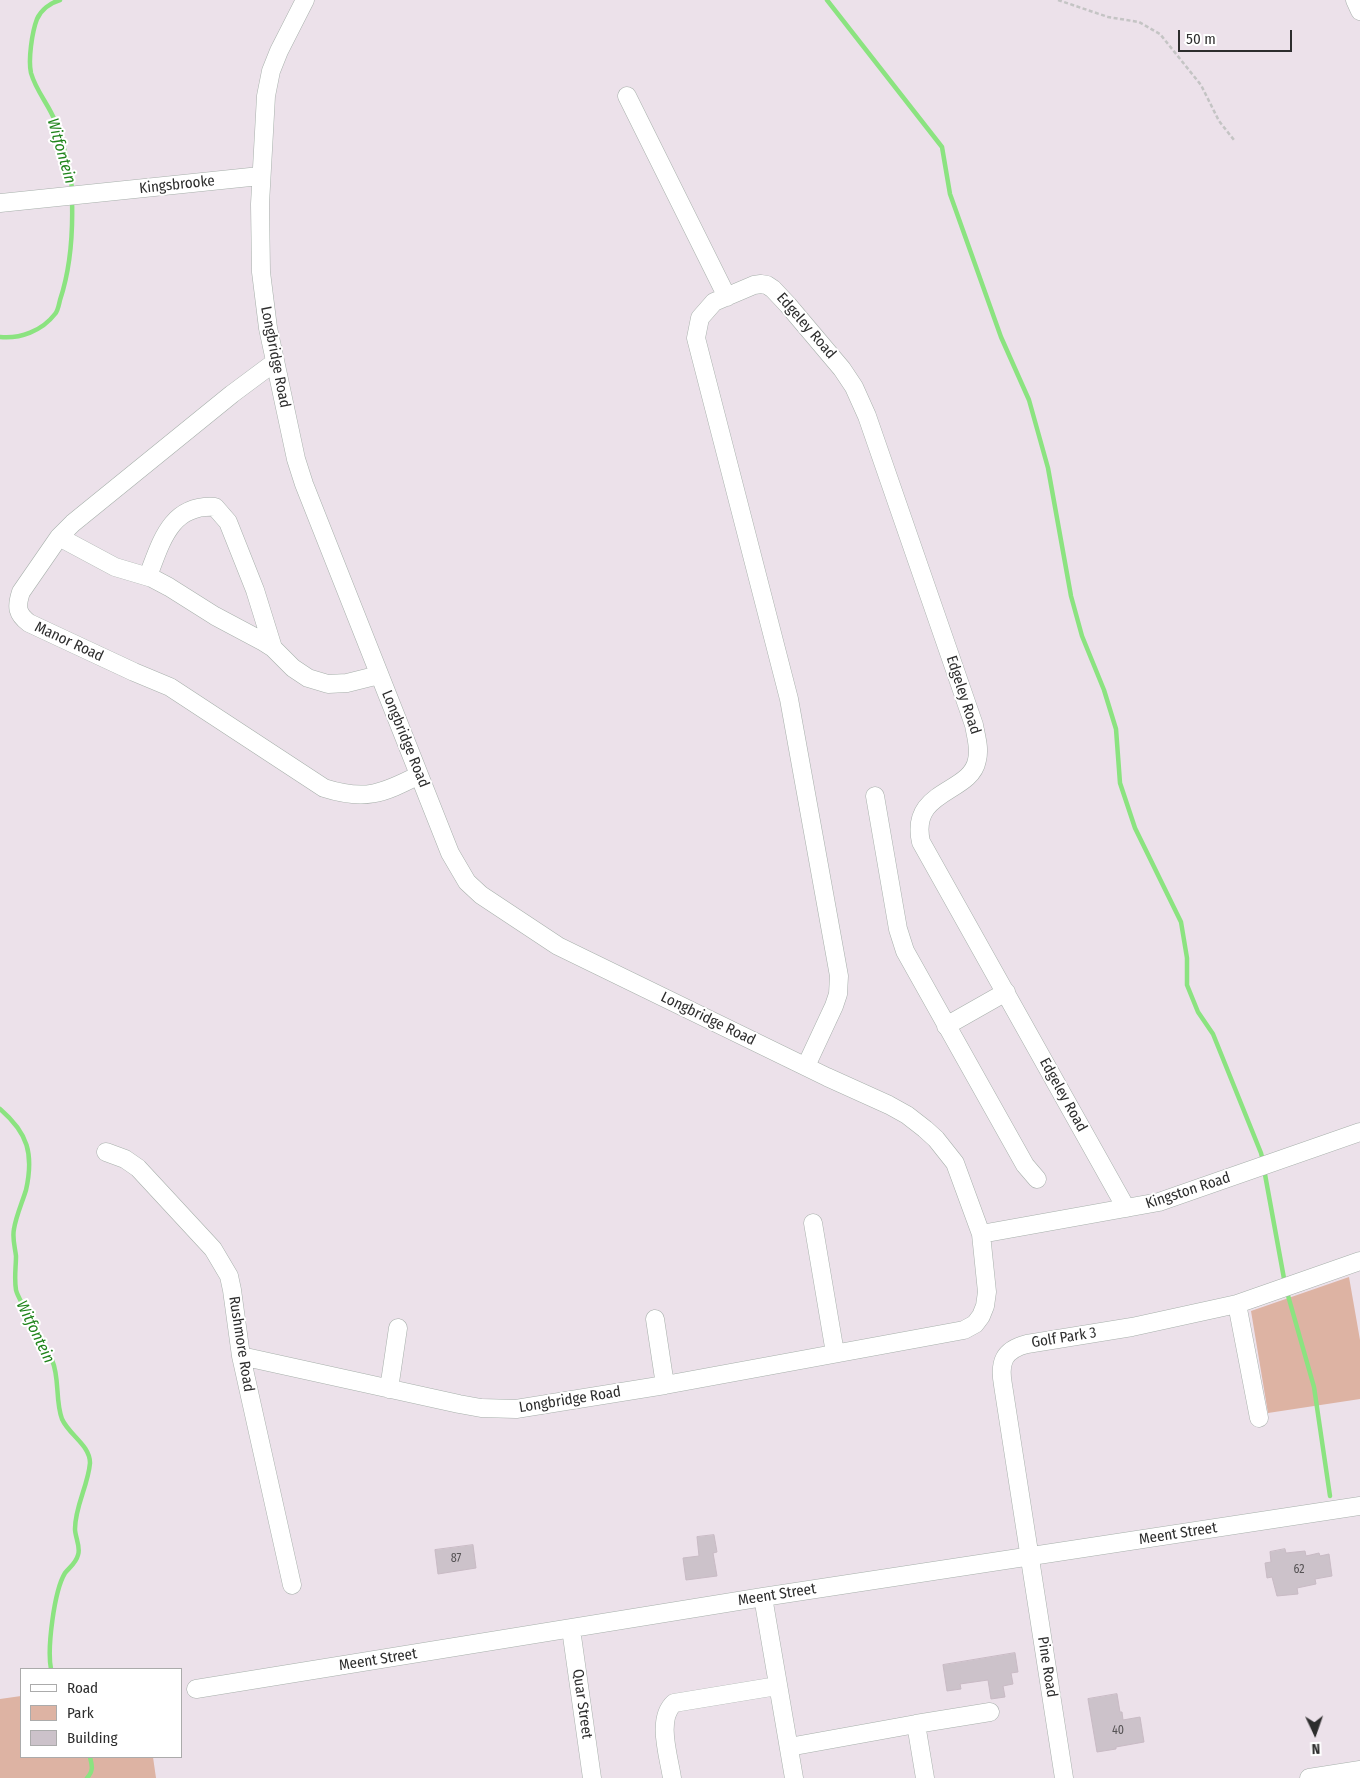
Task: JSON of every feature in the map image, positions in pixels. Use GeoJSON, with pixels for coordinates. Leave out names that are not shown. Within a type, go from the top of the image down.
{"type":"FeatureCollection","features":[{"type":"Feature","properties":{"kind":"street","name":"Longbridge Road"},"geometry":{"type":"LineString","coordinates":[[241,1356],[459,1404],[516,1409],[964,1330],[975,1324],[981,1316],[987,1292],[981,1234],[955,1163],[936,1139],[907,1115],[558,946],[481,895],[467,882],[450,853],[304,484],[296,459],[268,328],[261,272],[260,176],[266,96],[271,71],[279,51],[305,0]]}},
{"type":"Feature","properties":{"kind":"street"},"geometry":{"type":"LineString","coordinates":[[1355,0],[1360,11]]}},
{"type":"Feature","properties":{"kind":"street"},"geometry":{"type":"LineString","coordinates":[[626,96],[727,297]]}},
{"type":"Feature","properties":{"kind":"street","name":"Kingsbrooke"},"geometry":{"type":"LineString","coordinates":[[0,203],[260,176]]}},
{"type":"Feature","properties":{"kind":"street","name":"Edgeley Road"},"geometry":{"type":"LineString","coordinates":[[806,1066],[834,1006],[838,994],[839,976],[790,699],[696,338],[700,318],[714,302],[761,284],[773,289],[842,369],[854,387],[867,416],[974,725],[978,747],[977,762],[968,777],[945,791],[924,810],[920,822],[921,842],[1126,1208]]}},
{"type":"Feature","properties":{"kind":"street","name":"Manor Road"},"geometry":{"type":"LineString","coordinates":[[275,362],[107,493],[73,523],[59,537],[21,592],[17,602],[18,610],[22,618],[29,624],[170,687],[324,788],[344,794],[372,794],[391,789],[419,775]]}},
{"type":"Feature","properties":{"kind":"street"},"geometry":{"type":"LineString","coordinates":[[148,576],[163,538],[171,525],[182,514],[202,506],[214,508],[228,522],[255,590],[273,648]]}},
{"type":"Feature","properties":{"kind":"street"},"geometry":{"type":"LineString","coordinates":[[59,537],[115,567],[148,576],[169,587],[215,616],[273,648],[293,668],[308,678],[328,684],[347,683],[379,675]]}},
{"type":"Feature","properties":{"kind":"street"},"geometry":{"type":"LineString","coordinates":[[875,796],[898,929],[904,951],[1025,1165],[1037,1179]]}},
{"type":"Feature","properties":{"kind":"street"},"geometry":{"type":"LineString","coordinates":[[946,1026],[1006,992]]}},
{"type":"Feature","properties":{"kind":"street","name":"Kingston Road"},"geometry":{"type":"LineString","coordinates":[[981,1234],[1158,1202],[1360,1132]]}},
{"type":"Feature","properties":{"kind":"street","name":"Rushmore Road"},"geometry":{"type":"LineString","coordinates":[[106,1152],[125,1159],[138,1168],[202,1237],[223,1264],[232,1290],[241,1356],[292,1585]]}},
{"type":"Feature","properties":{"kind":"street"},"geometry":{"type":"LineString","coordinates":[[813,1223],[835,1353]]}},
{"type":"Feature","properties":{"kind":"street","name":"Golf Park 3"},"geometry":{"type":"LineString","coordinates":[[1030,1557],[1001,1372],[1005,1357],[1012,1350],[1027,1344],[1132,1327],[1237,1304],[1359,1265]]}},
{"type":"Feature","properties":{"kind":"street"},"geometry":{"type":"LineString","coordinates":[[1237,1304],[1259,1418]]}},
{"type":"Feature","properties":{"kind":"street"},"geometry":{"type":"LineString","coordinates":[[655,1319],[665,1384]]}},
{"type":"Feature","properties":{"kind":"street"},"geometry":{"type":"LineString","coordinates":[[389,1389],[398,1328]]}},
{"type":"Feature","properties":{"kind":"street","name":"Meent Street"},"geometry":{"type":"LineString","coordinates":[[196,1689],[570,1630],[763,1597],[1360,1506]]}},
{"type":"Feature","properties":{"kind":"street","name":"Pine Road"},"geometry":{"type":"LineString","coordinates":[[1030,1557],[1064,1778]]}},
{"type":"Feature","properties":{"kind":"street"},"geometry":{"type":"LineString","coordinates":[[763,1597],[794,1778]]}},
{"type":"Feature","properties":{"kind":"street","name":"Quar Street"},"geometry":{"type":"LineString","coordinates":[[570,1630],[592,1778]]}},
{"type":"Feature","properties":{"kind":"street"},"geometry":{"type":"LineString","coordinates":[[672,1778],[664,1720],[668,1708],[674,1704],[777,1686]]}},
{"type":"Feature","properties":{"kind":"street"},"geometry":{"type":"LineString","coordinates":[[789,1747],[990,1712]]}},
{"type":"Feature","properties":{"kind":"street"},"geometry":{"type":"LineString","coordinates":[[916,1724],[925,1778]]}},
{"type":"Feature","properties":{"kind":"street"},"geometry":{"type":"LineString","coordinates":[[1310,1778],[1360,1770]]}},
{"type":"Feature","properties":{"kind":"path"},"geometry":{"type":"LineString","coordinates":[[1058,0],[1108,17],[1139,22],[1160,34],[1201,85],[1219,121],[1234,140]]}},
{"type":"Feature","properties":{"kind":"green space"},"geometry":{"type":"Polygon","coordinates":[[[1349,1277],[1360,1340],[1360,1399],[1268,1413],[1251,1311],[1349,1277]]]}},
{"type":"Feature","properties":{"kind":"green space"},"geometry":{"type":"Polygon","coordinates":[[[20,1696],[20,1758],[153,1758],[156,1778],[0,1778],[0,1699],[20,1696]]]}},
{"type":"Feature","properties":{"kind":"building"},"geometry":{"type":"Polygon","coordinates":[[[714,1535],[717,1552],[713,1553],[717,1576],[686,1580],[683,1558],[699,1556],[697,1537],[714,1535]]]}},
{"type":"Feature","properties":{"kind":"building"},"geometry":{"type":"Polygon","coordinates":[[[473,1545],[476,1568],[438,1574],[435,1550],[473,1545]]]}},
{"type":"Feature","properties":{"kind":"building"},"geometry":{"type":"Polygon","coordinates":[[[1285,1549],[1286,1553],[1305,1551],[1306,1556],[1319,1553],[1320,1556],[1329,1554],[1332,1576],[1315,1579],[1316,1584],[1297,1588],[1298,1594],[1277,1596],[1272,1577],[1267,1578],[1265,1563],[1271,1562],[1270,1552],[1285,1549]]]}},
{"type":"Feature","properties":{"kind":"building"},"geometry":{"type":"Polygon","coordinates":[[[1015,1653],[1018,1672],[1011,1673],[1013,1684],[1003,1686],[1005,1697],[991,1699],[988,1680],[960,1684],[961,1689],[947,1691],[943,1665],[1015,1653]]]}},
{"type":"Feature","properties":{"kind":"building"},"geometry":{"type":"Polygon","coordinates":[[[1117,1694],[1123,1720],[1140,1717],[1144,1742],[1097,1752],[1088,1699],[1117,1694]]]}},
{"type":"Feature","properties":{"kind":"waterway","name":"Witfontein"},"geometry":{"type":"LineString","coordinates":[[60,0],[46,7],[37,19],[31,46],[30,67],[36,86],[58,128],[72,185],[72,193]]}},
{"type":"Feature","properties":{"kind":"waterway"},"geometry":{"type":"LineString","coordinates":[[827,0],[942,147],[950,194],[1001,337],[1029,400],[1048,468],[1071,596],[1082,636],[1104,690],[1116,729],[1120,783],[1135,828],[1181,922],[1187,958],[1187,985],[1198,1012],[1213,1034],[1263,1161]]}},
{"type":"Feature","properties":{"kind":"waterway","name":"Witfontein"},"geometry":{"type":"LineString","coordinates":[[0,337],[15,337],[30,333],[44,325],[57,311],[69,263],[72,238],[72,200]]}},
{"type":"Feature","properties":{"kind":"waterway","name":"Witfontein"},"geometry":{"type":"LineString","coordinates":[[0,1109],[23,1136],[29,1155],[26,1190],[13,1232],[16,1256],[16,1290],[35,1335],[52,1360],[56,1374],[62,1419],[87,1451],[90,1463],[76,1521],[75,1532],[79,1549],[78,1555],[61,1581],[52,1620],[51,1668]]}},
{"type":"Feature","properties":{"kind":"waterway"},"geometry":{"type":"LineString","coordinates":[[1264,1169],[1285,1284]]}},
{"type":"Feature","properties":{"kind":"waterway"},"geometry":{"type":"LineString","coordinates":[[1287,1292],[1314,1387],[1330,1496]]}},
{"type":"Feature","properties":{"kind":"waterway","name":"Witfontein"},"geometry":{"type":"LineString","coordinates":[[87,1778],[92,1770],[90,1758]]}}]}
